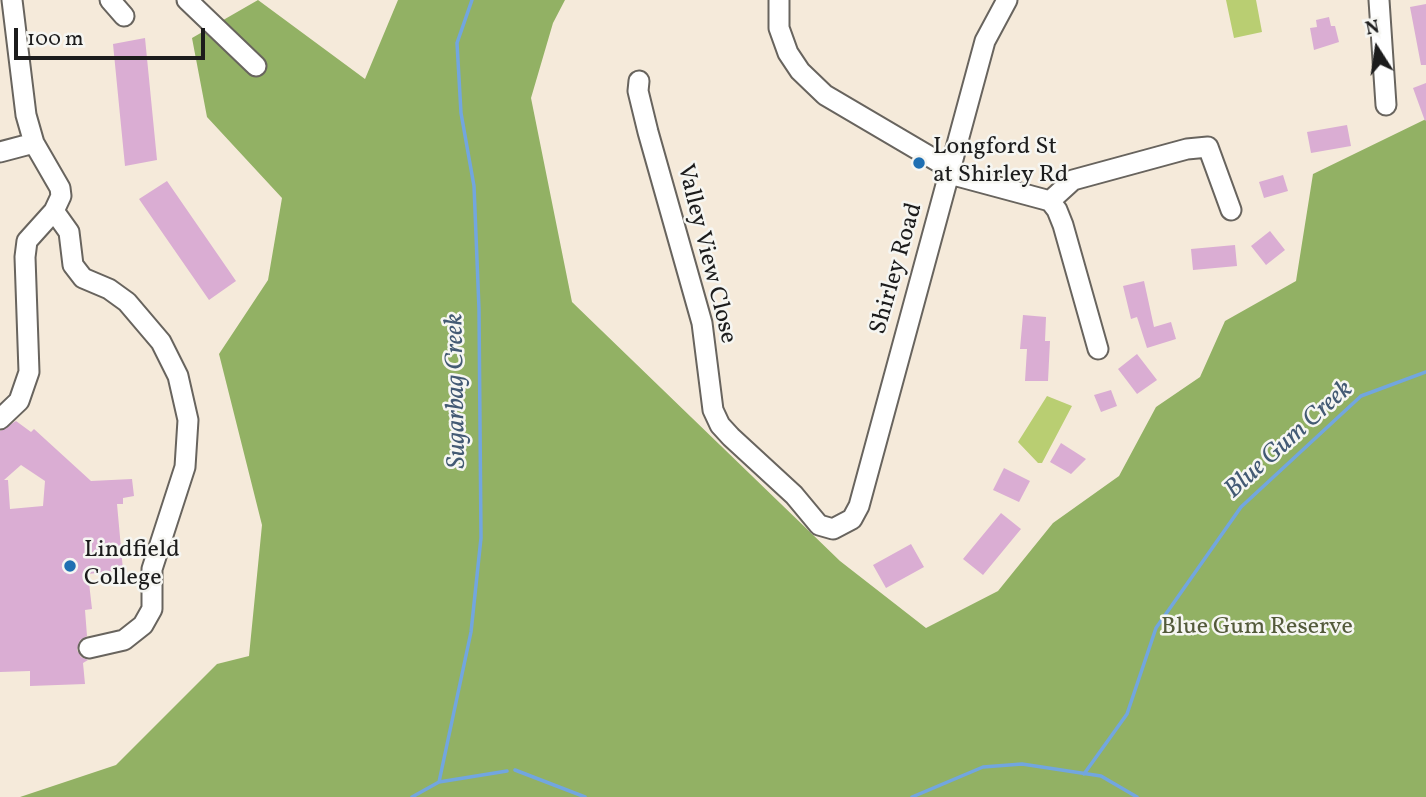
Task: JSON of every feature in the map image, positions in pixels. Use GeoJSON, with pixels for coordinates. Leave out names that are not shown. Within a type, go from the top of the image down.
{"type":"FeatureCollection","features":[{"type":"Feature","properties":{"kind":"street"},"geometry":{"type":"LineString","coordinates":[[110,0],[124,16]]}},
{"type":"Feature","properties":{"kind":"street"},"geometry":{"type":"LineString","coordinates":[[187,0],[256,66]]}},
{"type":"Feature","properties":{"kind":"street"},"geometry":{"type":"LineString","coordinates":[[779,0],[781,37],[800,71],[825,95],[957,176],[1050,201],[1057,209],[1063,225],[1098,349]]}},
{"type":"Feature","properties":{"kind":"street","name":"Shirley Road"},"geometry":{"type":"LineString","coordinates":[[819,525],[833,528],[842,526],[852,519],[859,506],[985,41],[1007,0]]}},
{"type":"Feature","properties":{"kind":"street"},"geometry":{"type":"LineString","coordinates":[[1379,0],[1386,105]]}},
{"type":"Feature","properties":{"kind":"street"},"geometry":{"type":"LineString","coordinates":[[0,419],[19,401],[29,372],[27,241],[54,211],[61,197],[60,188],[34,143],[22,94],[8,1]]}},
{"type":"Feature","properties":{"kind":"street","name":"Valley View Close"},"geometry":{"type":"LineString","coordinates":[[639,81],[638,91],[647,128],[702,323],[713,410],[730,437],[794,495],[819,525]]}},
{"type":"Feature","properties":{"kind":"street"},"geometry":{"type":"LineString","coordinates":[[0,152],[34,143]]}},
{"type":"Feature","properties":{"kind":"street"},"geometry":{"type":"LineString","coordinates":[[1050,201],[1073,180],[1187,149],[1208,147],[1231,210]]}},
{"type":"Feature","properties":{"kind":"street"},"geometry":{"type":"LineString","coordinates":[[54,211],[69,232],[71,256],[78,272],[127,302],[160,342],[178,376],[188,420],[186,467],[152,569],[152,609],[143,625],[124,640],[89,648]]}},
{"type":"Feature","properties":{"kind":"green space","name":"Blue Gum Reserve"},"geometry":{"type":"Polygon","coordinates":[[[258,0],[365,79],[398,0],[565,0],[553,23],[531,98],[572,302],[840,561],[926,628],[998,591],[1053,523],[1119,476],[1156,407],[1200,377],[1225,321],[1296,281],[1313,174],[1426,119],[1426,797],[20,797],[116,765],[217,664],[249,656],[262,525],[219,354],[268,280],[282,198],[207,117],[192,38],[258,0]]]}},
{"type":"Feature","properties":{"kind":"green space"},"geometry":{"type":"Polygon","coordinates":[[[1226,0],[1256,0],[1262,32],[1234,38],[1226,0]]]}},
{"type":"Feature","properties":{"kind":"green space"},"geometry":{"type":"Polygon","coordinates":[[[1047,396],[1072,406],[1042,463],[1038,463],[1018,442],[1047,396]]]}},
{"type":"Feature","properties":{"kind":"building"},"geometry":{"type":"Polygon","coordinates":[[[1426,4],[1426,65],[1421,65],[1410,7],[1426,4]]]}},
{"type":"Feature","properties":{"kind":"building"},"geometry":{"type":"Polygon","coordinates":[[[1329,17],[1331,26],[1335,26],[1339,42],[1314,50],[1310,28],[1317,27],[1316,20],[1329,17]]]}},
{"type":"Feature","properties":{"kind":"building"},"geometry":{"type":"Polygon","coordinates":[[[145,38],[157,160],[125,166],[113,44],[145,38]]]}},
{"type":"Feature","properties":{"kind":"building"},"geometry":{"type":"Polygon","coordinates":[[[1426,83],[1426,120],[1425,121],[1413,88],[1426,83]]]}},
{"type":"Feature","properties":{"kind":"building"},"geometry":{"type":"Polygon","coordinates":[[[1347,125],[1351,146],[1311,153],[1307,132],[1347,125]]]}},
{"type":"Feature","properties":{"kind":"building"},"geometry":{"type":"Polygon","coordinates":[[[1283,175],[1288,191],[1264,198],[1259,182],[1283,175]]]}},
{"type":"Feature","properties":{"kind":"building"},"geometry":{"type":"Polygon","coordinates":[[[167,181],[236,281],[209,300],[139,199],[167,181]]]}},
{"type":"Feature","properties":{"kind":"building"},"geometry":{"type":"Polygon","coordinates":[[[1270,231],[1285,250],[1266,265],[1251,246],[1270,231]]]}},
{"type":"Feature","properties":{"kind":"building"},"geometry":{"type":"Polygon","coordinates":[[[1235,245],[1237,266],[1193,270],[1191,249],[1235,245]]]}},
{"type":"Feature","properties":{"kind":"building"},"geometry":{"type":"Polygon","coordinates":[[[1144,281],[1154,327],[1171,322],[1176,339],[1147,348],[1137,317],[1131,319],[1123,286],[1144,281]]]}},
{"type":"Feature","properties":{"kind":"building"},"geometry":{"type":"Polygon","coordinates":[[[1023,315],[1046,317],[1045,341],[1050,341],[1048,381],[1025,381],[1027,349],[1020,349],[1023,315]]]}},
{"type":"Feature","properties":{"kind":"building"},"geometry":{"type":"Polygon","coordinates":[[[1137,354],[1157,380],[1137,394],[1118,369],[1137,354]]]}},
{"type":"Feature","properties":{"kind":"building"},"geometry":{"type":"Polygon","coordinates":[[[1111,390],[1117,406],[1101,412],[1094,395],[1111,390]]]}},
{"type":"Feature","properties":{"kind":"building"},"geometry":{"type":"Polygon","coordinates":[[[16,421],[31,432],[34,429],[91,481],[132,479],[134,496],[123,498],[123,504],[117,504],[123,570],[88,574],[92,609],[85,610],[87,636],[80,640],[77,650],[81,657],[88,660],[83,663],[85,684],[30,686],[30,671],[0,672],[0,431],[16,421]],[[21,465],[4,480],[8,480],[10,509],[43,506],[45,481],[21,465]]]}},
{"type":"Feature","properties":{"kind":"building"},"geometry":{"type":"Polygon","coordinates":[[[1061,443],[1086,459],[1071,474],[1050,462],[1061,443]]]}},
{"type":"Feature","properties":{"kind":"building"},"geometry":{"type":"Polygon","coordinates":[[[1004,468],[1030,481],[1019,502],[993,490],[1004,468]]]}},
{"type":"Feature","properties":{"kind":"building"},"geometry":{"type":"Polygon","coordinates":[[[1001,513],[1021,529],[983,575],[963,559],[1001,513]]]}},
{"type":"Feature","properties":{"kind":"building"},"geometry":{"type":"Polygon","coordinates":[[[911,544],[924,567],[886,588],[873,565],[911,544]]]}},
{"type":"Feature","properties":{"kind":"waterway","name":"Sugarbag Creek"},"geometry":{"type":"LineString","coordinates":[[439,782],[471,632],[481,538],[479,309],[474,186],[461,113],[457,43],[472,0]]}},
{"type":"Feature","properties":{"kind":"waterway","name":"Blue Gum Creek"},"geometry":{"type":"LineString","coordinates":[[1084,774],[1127,714],[1156,628],[1241,507],[1361,396],[1426,372]]}},
{"type":"Feature","properties":{"kind":"waterway","name":"Blue Gum Creek"},"geometry":{"type":"LineString","coordinates":[[912,797],[983,767],[1022,764],[1101,776],[1137,797]]}},
{"type":"Feature","properties":{"kind":"waterway","name":"Blue Gum Creek"},"geometry":{"type":"LineString","coordinates":[[515,770],[585,797]]}},
{"type":"Feature","properties":{"kind":"waterway","name":"Blue Gum Creek"},"geometry":{"type":"LineString","coordinates":[[412,797],[439,782],[507,771]]}},
{"type":"Feature","properties":{"kind":"place","name":"Longford St at Shirley Rd"},"geometry":{"type":"Point","coordinates":[919,163]}},
{"type":"Feature","properties":{"kind":"place","name":"Lindfield College"},"geometry":{"type":"Point","coordinates":[70,566]}}]}
